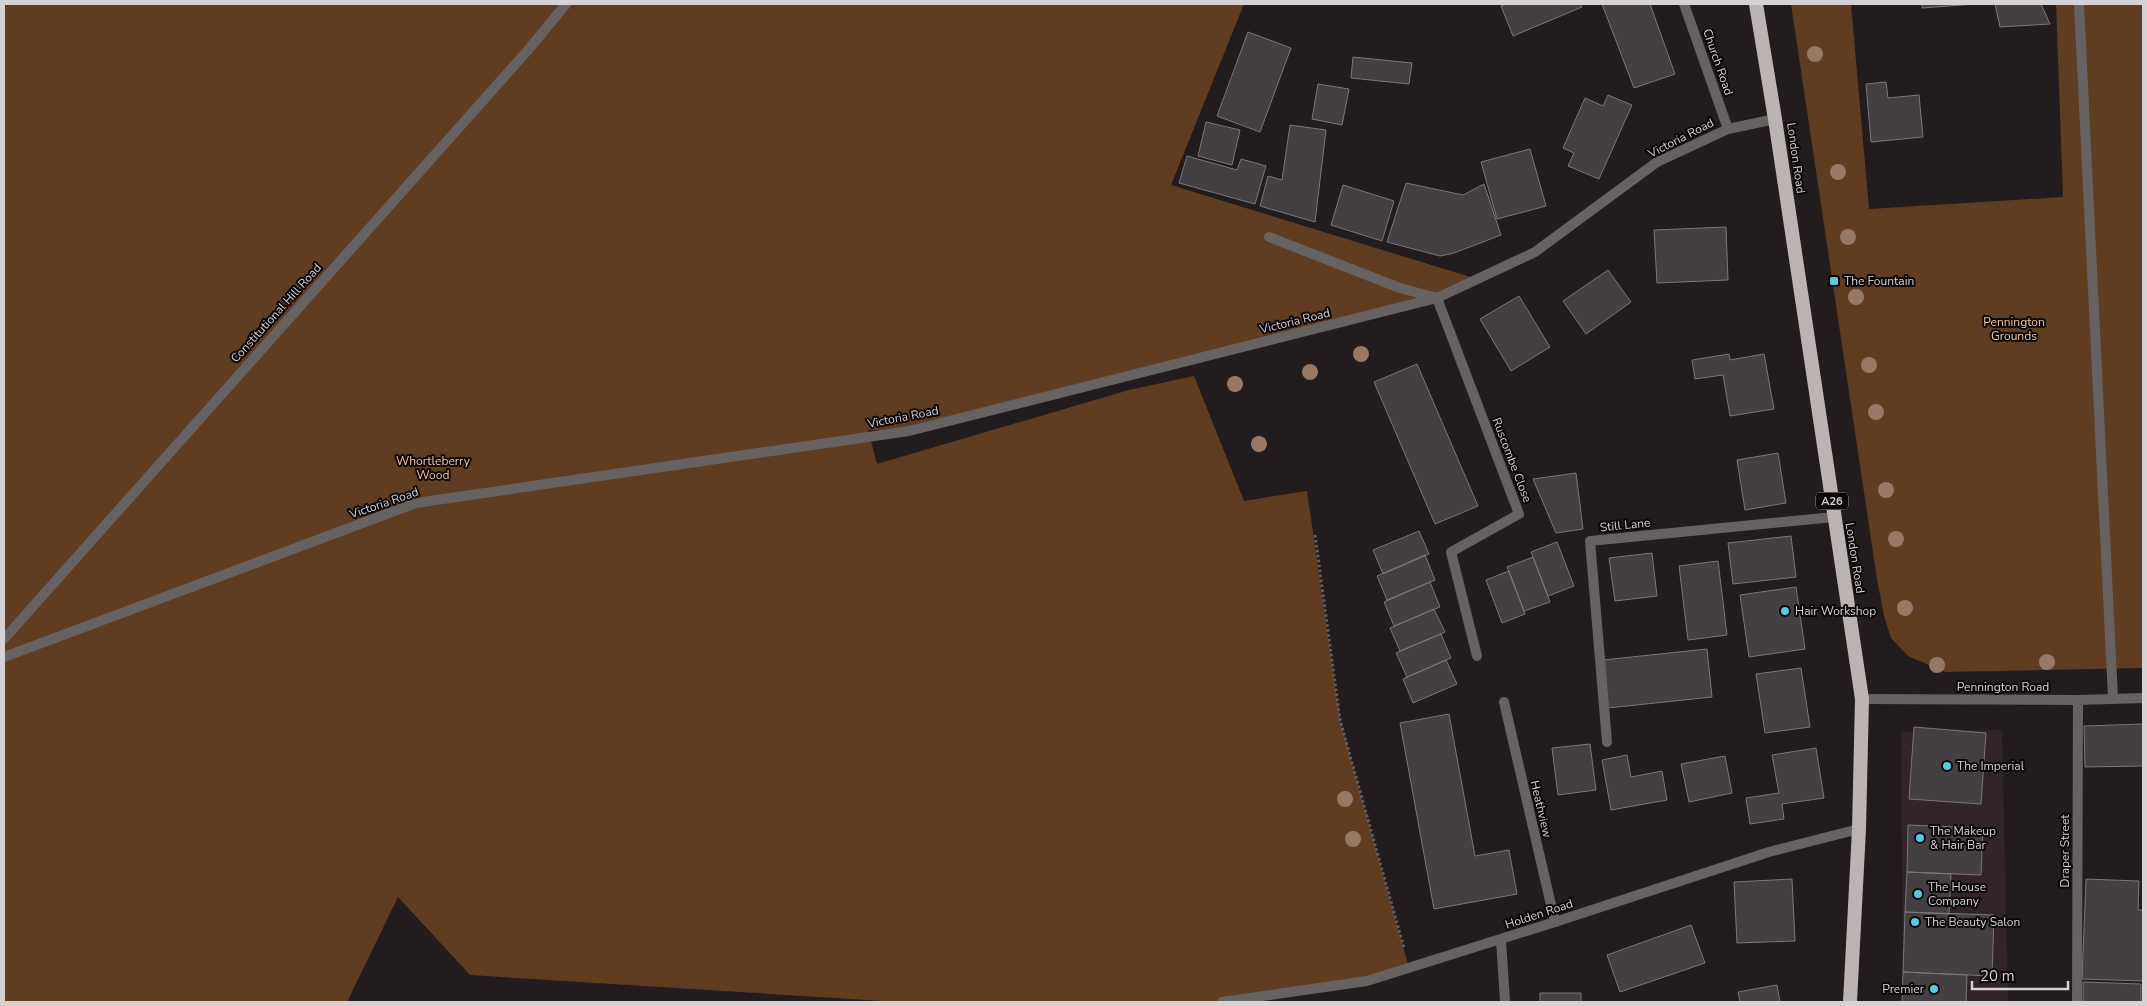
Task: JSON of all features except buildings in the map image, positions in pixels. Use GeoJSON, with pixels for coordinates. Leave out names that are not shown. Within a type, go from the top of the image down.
{"type":"FeatureCollection","features":[{"type":"Feature","properties":{"kind":"highway","name":"London Road"},"geometry":{"type":"LineString","coordinates":[[1756,4],[1862,699],[1859,829],[1850,1002]]}},
{"type":"Feature","properties":{"kind":"street","name":"Constitutional Hill Road"},"geometry":{"type":"LineString","coordinates":[[4,638],[528,50],[566,4]]}},
{"type":"Feature","properties":{"kind":"street","name":"Church Road"},"geometry":{"type":"LineString","coordinates":[[1684,4],[1728,129]]}},
{"type":"Feature","properties":{"kind":"street"},"geometry":{"type":"LineString","coordinates":[[2079,4],[2113,698]]}},
{"type":"Feature","properties":{"kind":"street","name":"Victoria Road"},"geometry":{"type":"LineString","coordinates":[[4,657],[416,503],[909,431],[1437,298],[1535,252],[1657,162],[1728,129],[1775,119]]}},
{"type":"Feature","properties":{"kind":"street"},"geometry":{"type":"LineString","coordinates":[[1269,237],[1400,288],[1437,298]]}},
{"type":"Feature","properties":{"kind":"street","name":"Ruscombe Close"},"geometry":{"type":"LineString","coordinates":[[1437,298],[1519,514],[1451,552],[1477,656]]}},
{"type":"Feature","properties":{"kind":"street","name":"Still Lane"},"geometry":{"type":"LineString","coordinates":[[1607,742],[1590,541],[1834,516]]}},
{"type":"Feature","properties":{"kind":"street","name":"Pennington Road"},"geometry":{"type":"LineString","coordinates":[[1862,699],[2078,700],[2143,698]]}},
{"type":"Feature","properties":{"kind":"street","name":"Draper Street"},"geometry":{"type":"LineString","coordinates":[[2078,700],[2078,1002]]}},
{"type":"Feature","properties":{"kind":"street","name":"Heathview"},"geometry":{"type":"LineString","coordinates":[[1504,702],[1555,922]]}},
{"type":"Feature","properties":{"kind":"street","name":"Holden Road"},"geometry":{"type":"LineString","coordinates":[[1222,1002],[1367,981],[1501,940],[1769,852],[1859,829]]}},
{"type":"Feature","properties":{"kind":"street"},"geometry":{"type":"LineString","coordinates":[[1501,940],[1505,1002]]}},
{"type":"Feature","properties":{"kind":"path"},"geometry":{"type":"LineString","coordinates":[[1315,535],[1340,720],[1409,968]]}},
{"type":"Feature","properties":{"kind":"shaded area"},"geometry":{"type":"Polygon","coordinates":[[[2002,730],[2008,1002],[1903,1002],[1901,732],[2002,730]]]}},
{"type":"Feature","properties":{"kind":"green space","name":"Whortleberry Wood"},"geometry":{"type":"Polygon","coordinates":[[[4,4],[1244,4],[1171,185],[1477,279],[1437,298],[909,431],[868,430],[877,464],[1129,390],[1194,376],[1244,501],[1307,491],[1340,720],[1409,968],[1367,981],[1222,1002],[898,1002],[470,975],[398,897],[347,1002],[4,1002],[4,4]]]}},
{"type":"Feature","properties":{"kind":"green space","name":"Pennington Grounds"},"geometry":{"type":"Polygon","coordinates":[[[1791,4],[1851,4],[1869,209],[2063,197],[2056,4],[2143,4],[2143,668],[1945,672],[1908,656],[1891,638],[1884,616],[1877,579],[1791,4]]]}},
{"type":"Feature","properties":{"kind":"place","name":"The Fountain"},"geometry":{"type":"Point","coordinates":[1834,281]}},
{"type":"Feature","properties":{"kind":"place","name":"Hair Workshop"},"geometry":{"type":"Point","coordinates":[1785,611]}},
{"type":"Feature","properties":{"kind":"place","name":"The Imperial"},"geometry":{"type":"Point","coordinates":[1947,766]}},
{"type":"Feature","properties":{"kind":"place","name":"The Makeup & Hair Bar"},"geometry":{"type":"Point","coordinates":[1920,838]}},
{"type":"Feature","properties":{"kind":"place","name":"The House Company"},"geometry":{"type":"Point","coordinates":[1918,894]}},
{"type":"Feature","properties":{"kind":"place","name":"The Beauty Salon"},"geometry":{"type":"Point","coordinates":[1915,922]}},
{"type":"Feature","properties":{"kind":"place","name":"Premier"},"geometry":{"type":"Point","coordinates":[1934,989]}}]}
